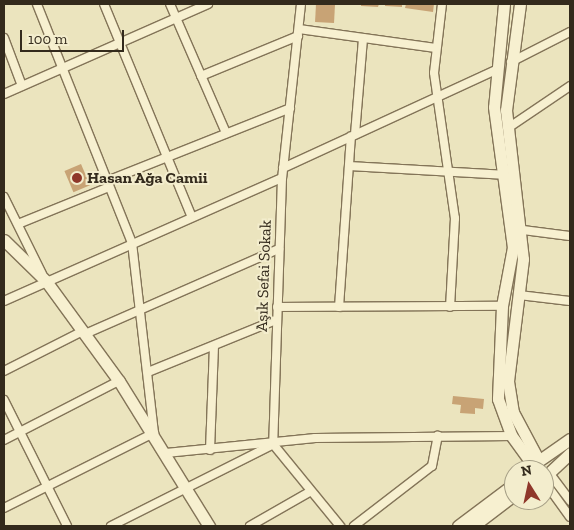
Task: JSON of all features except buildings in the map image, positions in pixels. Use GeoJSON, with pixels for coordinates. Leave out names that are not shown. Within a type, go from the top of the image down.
{"type":"FeatureCollection","features":[{"type":"Feature","properties":{"kind":"street"},"geometry":{"type":"LineString","coordinates":[[36,4],[132,244],[142,312],[154,433]]}},
{"type":"Feature","properties":{"kind":"street"},"geometry":{"type":"LineString","coordinates":[[104,4],[192,217]]}},
{"type":"Feature","properties":{"kind":"street"},"geometry":{"type":"LineString","coordinates":[[170,4],[226,133]]}},
{"type":"Feature","properties":{"kind":"street"},"geometry":{"type":"LineString","coordinates":[[4,94],[208,4]]}},
{"type":"Feature","properties":{"kind":"street","name":"Aşık Sefai Sokak"},"geometry":{"type":"LineString","coordinates":[[274,444],[276,320],[282,178],[301,4]]}},
{"type":"Feature","properties":{"kind":"street"},"geometry":{"type":"LineString","coordinates":[[442,4],[436,48],[436,95],[455,218],[450,307]]}},
{"type":"Feature","properties":{"kind":"street"},"geometry":{"type":"LineString","coordinates":[[503,4],[494,107],[513,247],[502,306],[498,400],[512,436],[530,460]]}},
{"type":"Feature","properties":{"kind":"street"},"geometry":{"type":"LineString","coordinates":[[520,4],[511,62],[508,128],[522,230],[510,399],[533,460]]}},
{"type":"Feature","properties":{"kind":"street"},"geometry":{"type":"LineString","coordinates":[[511,62],[570,32]]}},
{"type":"Feature","properties":{"kind":"street"},"geometry":{"type":"LineString","coordinates":[[201,76],[298,33],[363,38],[436,48]]}},
{"type":"Feature","properties":{"kind":"street"},"geometry":{"type":"LineString","coordinates":[[4,38],[22,86]]}},
{"type":"Feature","properties":{"kind":"street"},"geometry":{"type":"LineString","coordinates":[[339,307],[349,166],[363,38]]}},
{"type":"Feature","properties":{"kind":"street"},"geometry":{"type":"LineString","coordinates":[[283,168],[436,95],[496,70]]}},
{"type":"Feature","properties":{"kind":"street"},"geometry":{"type":"LineString","coordinates":[[508,128],[570,86]]}},
{"type":"Feature","properties":{"kind":"street"},"geometry":{"type":"LineString","coordinates":[[18,224],[167,158],[290,108]]}},
{"type":"Feature","properties":{"kind":"street"},"geometry":{"type":"LineString","coordinates":[[349,166],[503,175]]}},
{"type":"Feature","properties":{"kind":"street"},"geometry":{"type":"LineString","coordinates":[[4,301],[45,279],[132,244],[282,178]]}},
{"type":"Feature","properties":{"kind":"street"},"geometry":{"type":"LineString","coordinates":[[4,197],[45,279],[154,433],[209,526]]}},
{"type":"Feature","properties":{"kind":"street"},"geometry":{"type":"LineString","coordinates":[[522,230],[570,236]]}},
{"type":"Feature","properties":{"kind":"street"},"geometry":{"type":"LineString","coordinates":[[4,240],[45,279]]}},
{"type":"Feature","properties":{"kind":"street"},"geometry":{"type":"LineString","coordinates":[[4,371],[84,333],[142,312],[279,249]]}},
{"type":"Feature","properties":{"kind":"street"},"geometry":{"type":"LineString","coordinates":[[518,295],[570,301]]}},
{"type":"Feature","properties":{"kind":"street"},"geometry":{"type":"LineString","coordinates":[[277,307],[502,306]]}},
{"type":"Feature","properties":{"kind":"street"},"geometry":{"type":"LineString","coordinates":[[148,372],[214,347],[276,320]]}},
{"type":"Feature","properties":{"kind":"street"},"geometry":{"type":"LineString","coordinates":[[210,450],[214,347]]}},
{"type":"Feature","properties":{"kind":"street"},"geometry":{"type":"LineString","coordinates":[[4,440],[119,381]]}},
{"type":"Feature","properties":{"kind":"street"},"geometry":{"type":"LineString","coordinates":[[4,400],[67,526]]}},
{"type":"Feature","properties":{"kind":"street"},"geometry":{"type":"LineString","coordinates":[[4,508],[154,433]]}},
{"type":"Feature","properties":{"kind":"street"},"geometry":{"type":"LineString","coordinates":[[354,526],[432,466],[438,436]]}},
{"type":"Feature","properties":{"kind":"street"},"geometry":{"type":"LineString","coordinates":[[166,453],[274,444],[315,438],[512,436]]}},
{"type":"Feature","properties":{"kind":"street"},"geometry":{"type":"LineString","coordinates":[[543,460],[570,439]]}},
{"type":"Feature","properties":{"kind":"street"},"geometry":{"type":"LineString","coordinates":[[111,526],[188,490],[274,444]]}},
{"type":"Feature","properties":{"kind":"street"},"geometry":{"type":"LineString","coordinates":[[274,444],[340,526]]}},
{"type":"Feature","properties":{"kind":"street"},"geometry":{"type":"LineString","coordinates":[[554,469],[570,453]]}},
{"type":"Feature","properties":{"kind":"street"},"geometry":{"type":"LineString","coordinates":[[554,484],[570,501]]}},
{"type":"Feature","properties":{"kind":"street"},"geometry":{"type":"LineString","coordinates":[[554,489],[570,518]]}},
{"type":"Feature","properties":{"kind":"street"},"geometry":{"type":"LineString","coordinates":[[250,526],[311,491]]}},
{"type":"Feature","properties":{"kind":"street"},"geometry":{"type":"LineString","coordinates":[[458,526],[504,492]]}},
{"type":"Feature","properties":{"kind":"street"},"geometry":{"type":"LineString","coordinates":[[473,526],[504,503]]}},
{"type":"Feature","properties":{"kind":"place","name":"Hasan Ağa Camii"},"geometry":{"type":"Point","coordinates":[77,178]}}]}
